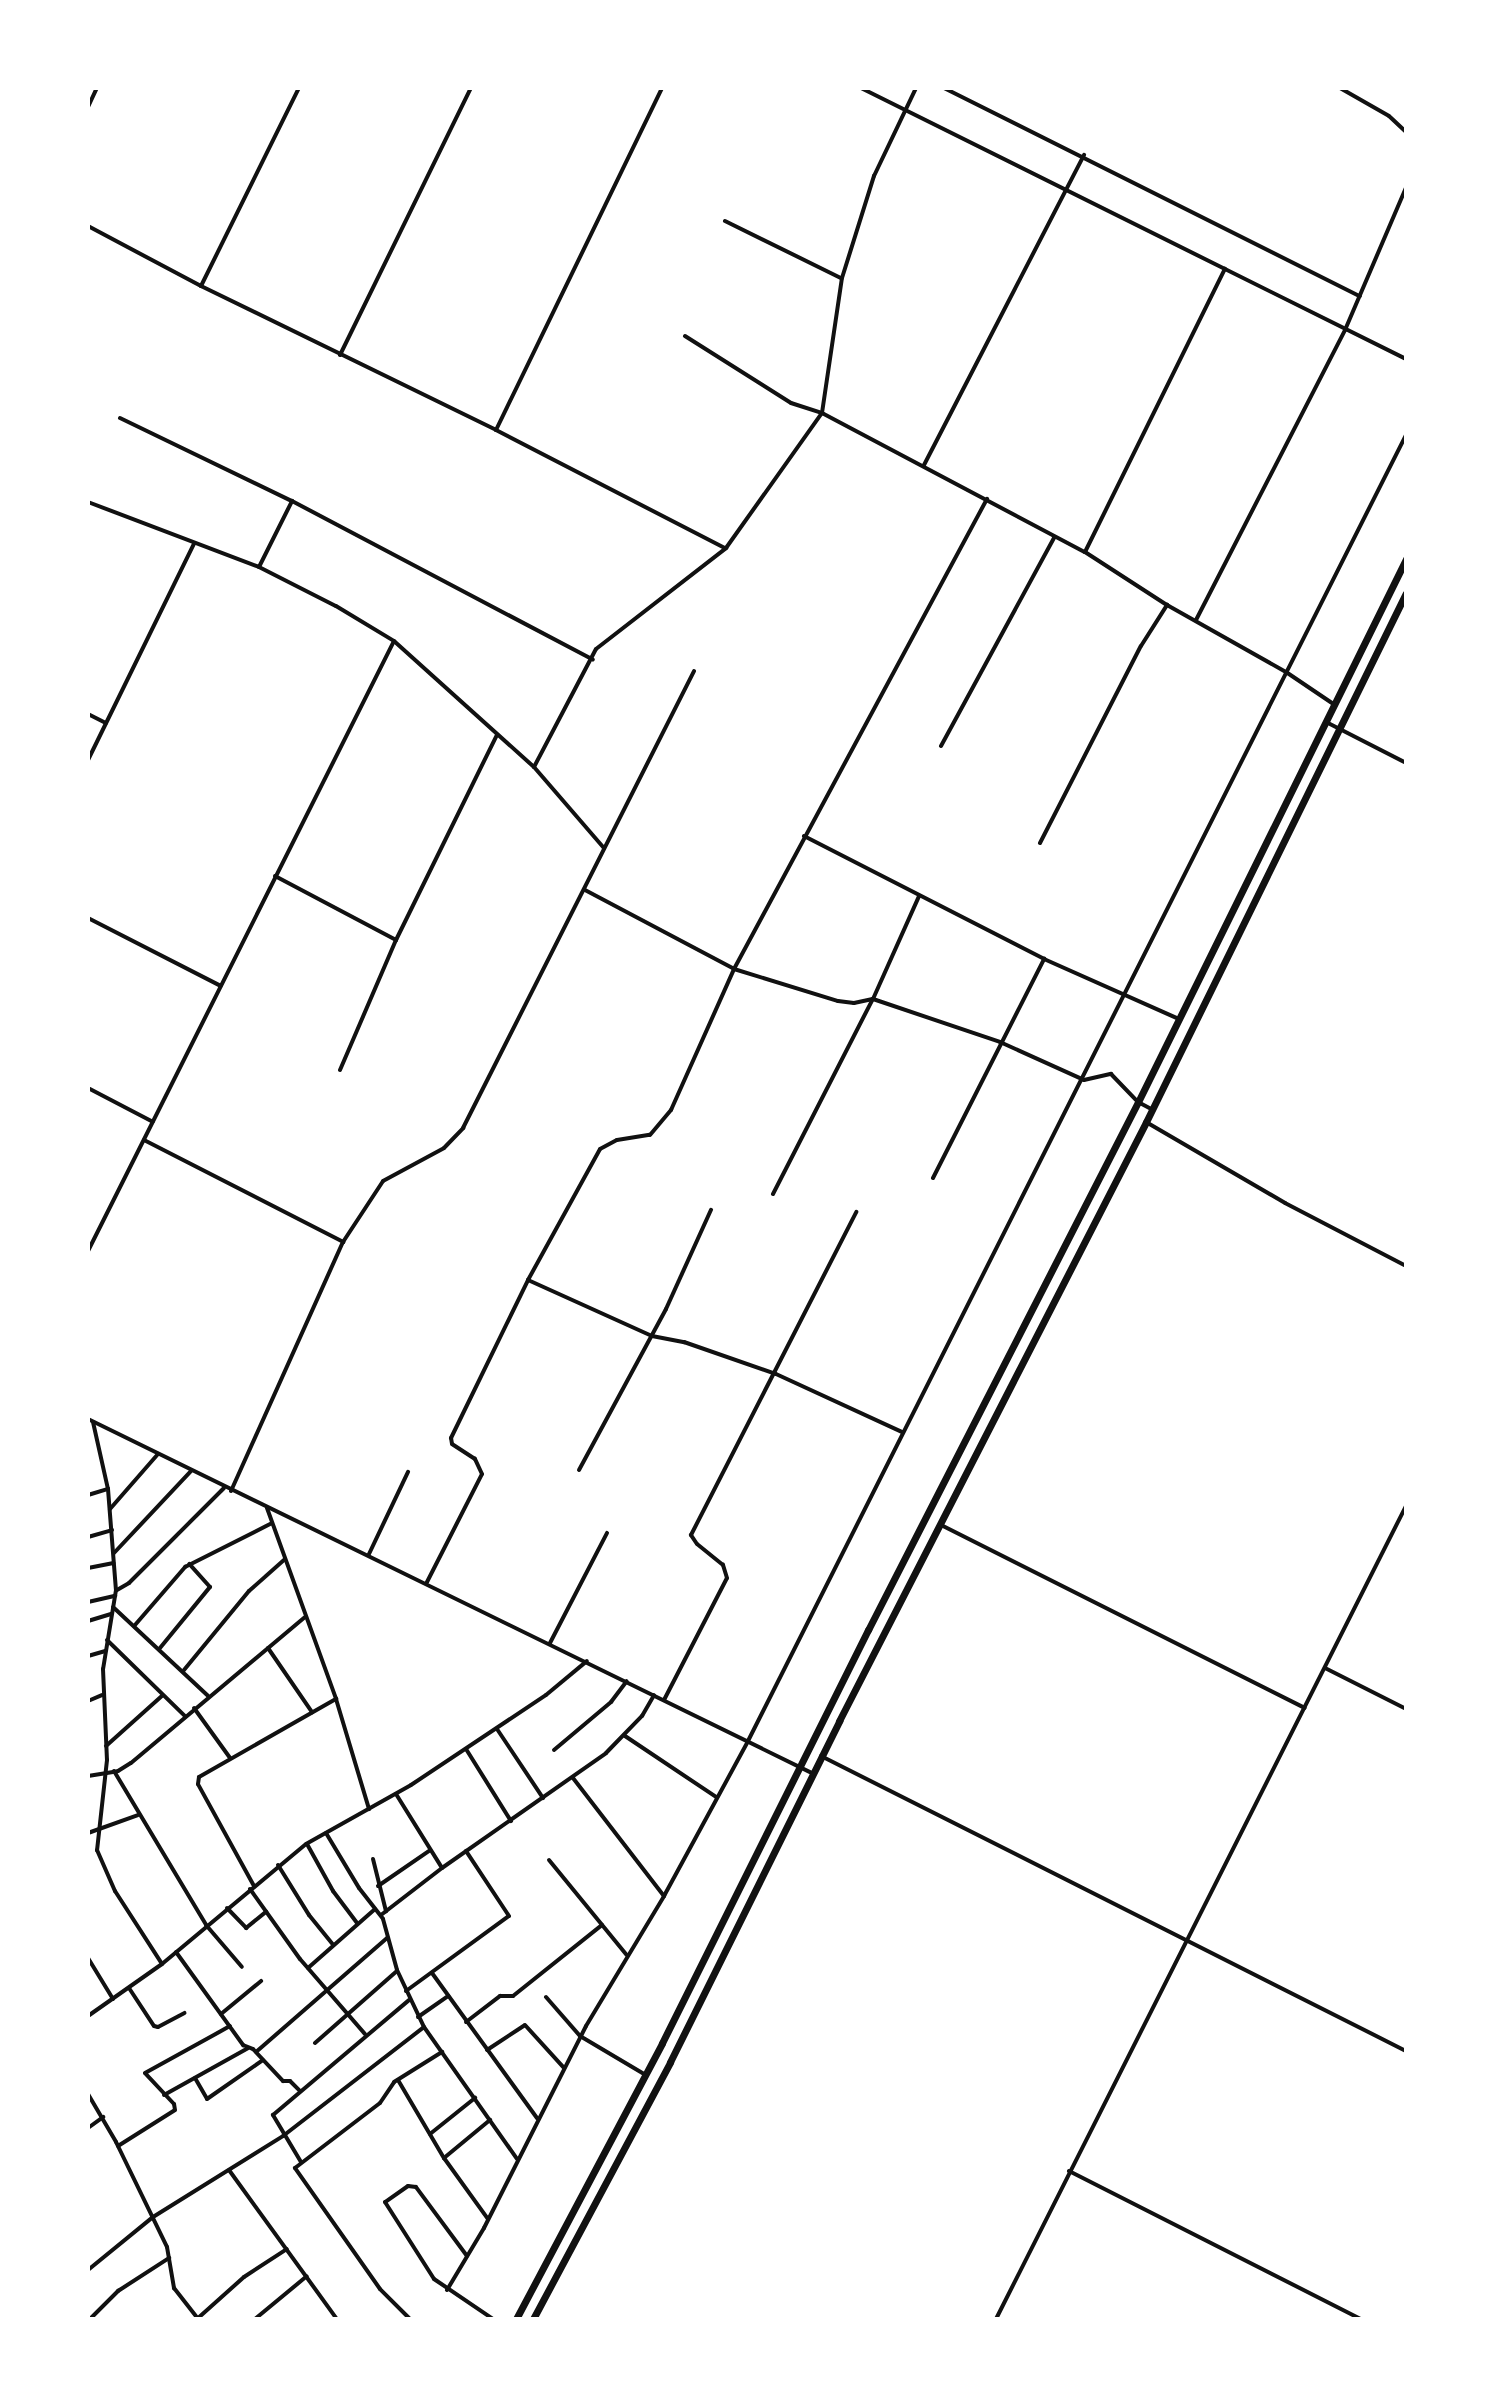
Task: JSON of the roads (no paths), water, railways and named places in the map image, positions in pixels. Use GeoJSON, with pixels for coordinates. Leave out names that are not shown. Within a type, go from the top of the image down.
{"type":"FeatureCollection","features":[{"type":"Feature","properties":{"kind":"main road"},"geometry":{"type":"LineString","coordinates":[[516,2319],[645,2075],[1138,1102],[1328,723],[1406,559]]}},
{"type":"Feature","properties":{"kind":"main road"},"geometry":{"type":"LineString","coordinates":[[533,2319],[670,2062],[821,1756],[1153,1110],[1406,593]]}},
{"type":"Feature","properties":{"kind":"street"},"geometry":{"type":"LineString","coordinates":[[201,286],[299,88]]}},
{"type":"Feature","properties":{"kind":"street"},"geometry":{"type":"LineString","coordinates":[[340,355],[471,88]]}},
{"type":"Feature","properties":{"kind":"street"},"geometry":{"type":"LineString","coordinates":[[496,430],[662,88]]}},
{"type":"Feature","properties":{"kind":"street"},"geometry":{"type":"LineString","coordinates":[[861,88],[1406,359]]}},
{"type":"Feature","properties":{"kind":"street"},"geometry":{"type":"LineString","coordinates":[[534,767],[604,639],[726,548],[822,413],[842,278],[874,176],[916,88]]}},
{"type":"Feature","properties":{"kind":"street"},"geometry":{"type":"LineString","coordinates":[[944,88],[1084,155],[1360,296]]}},
{"type":"Feature","properties":{"kind":"street"},"geometry":{"type":"LineString","coordinates":[[1340,88],[1389,116],[1406,132]]}},
{"type":"Feature","properties":{"kind":"street"},"geometry":{"type":"LineString","coordinates":[[88,107],[95,89]]}},
{"type":"Feature","properties":{"kind":"street"},"geometry":{"type":"LineString","coordinates":[[924,465],[1084,155]]}},
{"type":"Feature","properties":{"kind":"street"},"geometry":{"type":"LineString","coordinates":[[1196,620],[1345,330],[1406,188]]}},
{"type":"Feature","properties":{"kind":"street"},"geometry":{"type":"LineString","coordinates":[[725,221],[842,278]]}},
{"type":"Feature","properties":{"kind":"street"},"geometry":{"type":"LineString","coordinates":[[88,226],[201,286],[496,430],[726,548]]}},
{"type":"Feature","properties":{"kind":"street"},"geometry":{"type":"LineString","coordinates":[[1085,552],[1225,269]]}},
{"type":"Feature","properties":{"kind":"street"},"geometry":{"type":"LineString","coordinates":[[685,336],[791,403],[822,413],[1085,552],[1167,605],[1286,672],[1336,706]]}},
{"type":"Feature","properties":{"kind":"street"},"geometry":{"type":"LineString","coordinates":[[120,418],[292,501],[593,660]]}},
{"type":"Feature","properties":{"kind":"street"},"geometry":{"type":"LineString","coordinates":[[447,2290],[488,2219],[580,2036],[626,1954],[664,1896],[748,1741],[880,1483],[902,1432],[1084,1080],[1406,435]]}},
{"type":"Feature","properties":{"kind":"street"},"geometry":{"type":"LineString","coordinates":[[427,1582],[482,1474],[475,1459],[452,1444],[451,1438],[528,1280],[600,1149],[617,1140],[650,1135],[661,1125],[734,969],[987,499]]}},
{"type":"Feature","properties":{"kind":"street"},"geometry":{"type":"LineString","coordinates":[[259,567],[292,501]]}},
{"type":"Feature","properties":{"kind":"street"},"geometry":{"type":"LineString","coordinates":[[88,502],[259,567],[336,606],[394,641],[534,767],[604,848]]}},
{"type":"Feature","properties":{"kind":"street"},"geometry":{"type":"LineString","coordinates":[[941,746],[1054,538]]}},
{"type":"Feature","properties":{"kind":"street"},"geometry":{"type":"LineString","coordinates":[[88,760],[194,544]]}},
{"type":"Feature","properties":{"kind":"street"},"geometry":{"type":"LineString","coordinates":[[1040,843],[1141,646],[1167,605]]}},
{"type":"Feature","properties":{"kind":"street"},"geometry":{"type":"LineString","coordinates":[[88,1251],[394,641]]}},
{"type":"Feature","properties":{"kind":"street"},"geometry":{"type":"LineString","coordinates":[[231,1491],[343,1242],[383,1181],[444,1148],[463,1128],[694,671]]}},
{"type":"Feature","properties":{"kind":"street"},"geometry":{"type":"LineString","coordinates":[[88,714],[106,723]]}},
{"type":"Feature","properties":{"kind":"street"},"geometry":{"type":"LineString","coordinates":[[1328,723],[1406,763]]}},
{"type":"Feature","properties":{"kind":"street"},"geometry":{"type":"LineString","coordinates":[[340,1070],[396,940],[497,734]]}},
{"type":"Feature","properties":{"kind":"street"},"geometry":{"type":"LineString","coordinates":[[804,836],[1044,959],[1127,993],[1179,1019]]}},
{"type":"Feature","properties":{"kind":"street"},"geometry":{"type":"LineString","coordinates":[[275,876],[396,940]]}},
{"type":"Feature","properties":{"kind":"street"},"geometry":{"type":"LineString","coordinates":[[585,890],[734,969],[838,1001],[854,1003],[873,999],[1000,1042],[1084,1080],[1111,1074],[1138,1102],[1153,1110]]}},
{"type":"Feature","properties":{"kind":"street"},"geometry":{"type":"LineString","coordinates":[[773,1194],[873,999],[919,896]]}},
{"type":"Feature","properties":{"kind":"street"},"geometry":{"type":"LineString","coordinates":[[88,918],[221,986]]}},
{"type":"Feature","properties":{"kind":"street"},"geometry":{"type":"LineString","coordinates":[[933,1178],[1044,959]]}},
{"type":"Feature","properties":{"kind":"street"},"geometry":{"type":"LineString","coordinates":[[88,1088],[153,1122]]}},
{"type":"Feature","properties":{"kind":"street"},"geometry":{"type":"LineString","coordinates":[[1146,1122],[1285,1203],[1406,1266]]}},
{"type":"Feature","properties":{"kind":"street"},"geometry":{"type":"LineString","coordinates":[[144,1140],[343,1242]]}},
{"type":"Feature","properties":{"kind":"street"},"geometry":{"type":"LineString","coordinates":[[579,1470],[652,1336],[711,1210]]}},
{"type":"Feature","properties":{"kind":"street"},"geometry":{"type":"LineString","coordinates":[[664,1700],[727,1578],[723,1565],[697,1544],[691,1535],[776,1374],[856,1212]]}},
{"type":"Feature","properties":{"kind":"street"},"geometry":{"type":"LineString","coordinates":[[528,1280],[652,1336],[684,1342],[776,1374],[902,1432]]}},
{"type":"Feature","properties":{"kind":"street"},"geometry":{"type":"LineString","coordinates":[[91,1421],[224,1488],[427,1582],[813,1774]]}},
{"type":"Feature","properties":{"kind":"street"},"geometry":{"type":"LineString","coordinates":[[91,1421],[108,1489],[115,1593],[105,1651],[102,1695],[106,1746],[97,1830],[101,1861],[162,1964]]}},
{"type":"Feature","properties":{"kind":"street"},"geometry":{"type":"LineString","coordinates":[[88,1434],[95,1431]]}},
{"type":"Feature","properties":{"kind":"street"},"geometry":{"type":"LineString","coordinates":[[110,1509],[158,1454]]}},
{"type":"Feature","properties":{"kind":"street"},"geometry":{"type":"LineString","coordinates":[[114,1553],[124,1547],[191,1471]]}},
{"type":"Feature","properties":{"kind":"street"},"geometry":{"type":"LineString","coordinates":[[369,1554],[408,1472]]}},
{"type":"Feature","properties":{"kind":"street"},"geometry":{"type":"LineString","coordinates":[[88,1602],[115,1593],[129,1583],[224,1488]]}},
{"type":"Feature","properties":{"kind":"street"},"geometry":{"type":"LineString","coordinates":[[88,1495],[108,1489]]}},
{"type":"Feature","properties":{"kind":"street"},"geometry":{"type":"LineString","coordinates":[[996,2319],[1406,1506]]}},
{"type":"Feature","properties":{"kind":"street"},"geometry":{"type":"LineString","coordinates":[[266,1507],[336,1699],[369,1809]]}},
{"type":"Feature","properties":{"kind":"street"},"geometry":{"type":"LineString","coordinates":[[135,1625],[189,1564],[272,1523]]}},
{"type":"Feature","properties":{"kind":"street"},"geometry":{"type":"LineString","coordinates":[[941,1525],[1305,1708]]}},
{"type":"Feature","properties":{"kind":"street"},"geometry":{"type":"LineString","coordinates":[[88,1537],[112,1530]]}},
{"type":"Feature","properties":{"kind":"street"},"geometry":{"type":"LineString","coordinates":[[550,1643],[607,1533]]}},
{"type":"Feature","properties":{"kind":"street"},"geometry":{"type":"LineString","coordinates":[[184,1670],[249,1591],[285,1560]]}},
{"type":"Feature","properties":{"kind":"street"},"geometry":{"type":"LineString","coordinates":[[88,1568],[114,1563]]}},
{"type":"Feature","properties":{"kind":"street"},"geometry":{"type":"LineString","coordinates":[[160,1648],[210,1587],[189,1564]]}},
{"type":"Feature","properties":{"kind":"street"},"geometry":{"type":"LineString","coordinates":[[113,1607],[184,1670],[208,1696]]}},
{"type":"Feature","properties":{"kind":"street"},"geometry":{"type":"LineString","coordinates":[[88,1621],[111,1614]]}},
{"type":"Feature","properties":{"kind":"street"},"geometry":{"type":"LineString","coordinates":[[88,1776],[105,1770],[114,1771],[131,1763],[304,1618]]}},
{"type":"Feature","properties":{"kind":"street"},"geometry":{"type":"LineString","coordinates":[[107,1640],[185,1716]]}},
{"type":"Feature","properties":{"kind":"street"},"geometry":{"type":"LineString","coordinates":[[268,1648],[312,1712]]}},
{"type":"Feature","properties":{"kind":"street"},"geometry":{"type":"LineString","coordinates":[[88,1656],[105,1651]]}},
{"type":"Feature","properties":{"kind":"street"},"geometry":{"type":"LineString","coordinates":[[88,2016],[162,1964],[306,1844],[396,1794],[497,1729],[587,1661]]}},
{"type":"Feature","properties":{"kind":"street"},"geometry":{"type":"LineString","coordinates":[[1325,1668],[1406,1709]]}},
{"type":"Feature","properties":{"kind":"street"},"geometry":{"type":"LineString","coordinates":[[554,1750],[611,1702],[627,1681]]}},
{"type":"Feature","properties":{"kind":"street"},"geometry":{"type":"LineString","coordinates":[[88,1701],[102,1695]]}},
{"type":"Feature","properties":{"kind":"street"},"geometry":{"type":"LineString","coordinates":[[106,1746],[163,1695]]}},
{"type":"Feature","properties":{"kind":"street"},"geometry":{"type":"LineString","coordinates":[[381,1916],[442,1868],[573,1778],[625,1736],[654,1695]]}},
{"type":"Feature","properties":{"kind":"street"},"geometry":{"type":"LineString","coordinates":[[336,1699],[199,1777],[198,1784],[266,1912],[308,1968],[365,2034]]}},
{"type":"Feature","properties":{"kind":"street"},"geometry":{"type":"LineString","coordinates":[[194,1708],[230,1758]]}},
{"type":"Feature","properties":{"kind":"street"},"geometry":{"type":"LineString","coordinates":[[497,1729],[543,1798]]}},
{"type":"Feature","properties":{"kind":"street"},"geometry":{"type":"LineString","coordinates":[[625,1736],[716,1798]]}},
{"type":"Feature","properties":{"kind":"street"},"geometry":{"type":"LineString","coordinates":[[466,1749],[511,1821]]}},
{"type":"Feature","properties":{"kind":"street"},"geometry":{"type":"LineString","coordinates":[[821,1756],[1406,2051]]}},
{"type":"Feature","properties":{"kind":"street"},"geometry":{"type":"LineString","coordinates":[[114,1771],[206,1925],[242,1967]]}},
{"type":"Feature","properties":{"kind":"street"},"geometry":{"type":"LineString","coordinates":[[573,1778],[664,1896]]}},
{"type":"Feature","properties":{"kind":"street"},"geometry":{"type":"LineString","coordinates":[[396,1794],[442,1868]]}},
{"type":"Feature","properties":{"kind":"street"},"geometry":{"type":"LineString","coordinates":[[88,1833],[138,1815]]}},
{"type":"Feature","properties":{"kind":"street"},"geometry":{"type":"LineString","coordinates":[[326,1833],[381,1916],[397,1970],[418,2017],[517,2159]]}},
{"type":"Feature","properties":{"kind":"street"},"geometry":{"type":"LineString","coordinates":[[306,1844],[333,1891],[357,1923]]}},
{"type":"Feature","properties":{"kind":"street"},"geometry":{"type":"LineString","coordinates":[[378,1886],[429,1850]]}},
{"type":"Feature","properties":{"kind":"street"},"geometry":{"type":"LineString","coordinates":[[405,1991],[509,1916],[466,1851]]}},
{"type":"Feature","properties":{"kind":"street"},"geometry":{"type":"LineString","coordinates":[[373,1859],[386,1911]]}},
{"type":"Feature","properties":{"kind":"street"},"geometry":{"type":"LineString","coordinates":[[549,1860],[626,1954]]}},
{"type":"Feature","properties":{"kind":"street"},"geometry":{"type":"LineString","coordinates":[[278,1865],[309,1915],[333,1945]]}},
{"type":"Feature","properties":{"kind":"street"},"geometry":{"type":"LineString","coordinates":[[227,1908],[246,1928],[266,1912]]}},
{"type":"Feature","properties":{"kind":"street"},"geometry":{"type":"LineString","coordinates":[[308,1968],[375,1909]]}},
{"type":"Feature","properties":{"kind":"street"},"geometry":{"type":"LineString","coordinates":[[466,2022],[500,1996],[513,1996],[602,1925]]}},
{"type":"Feature","properties":{"kind":"street"},"geometry":{"type":"LineString","coordinates":[[256,2052],[387,1938]]}},
{"type":"Feature","properties":{"kind":"street"},"geometry":{"type":"LineString","coordinates":[[176,1952],[248,2048],[256,2052],[283,2081],[290,2081],[300,2091]]}},
{"type":"Feature","properties":{"kind":"street"},"geometry":{"type":"LineString","coordinates":[[88,1958],[113,1999]]}},
{"type":"Feature","properties":{"kind":"street"},"geometry":{"type":"LineString","coordinates":[[315,2043],[397,1970]]}},
{"type":"Feature","properties":{"kind":"street"},"geometry":{"type":"LineString","coordinates":[[432,1973],[537,2118]]}},
{"type":"Feature","properties":{"kind":"street"},"geometry":{"type":"LineString","coordinates":[[221,2014],[261,1981]]}},
{"type":"Feature","properties":{"kind":"street"},"geometry":{"type":"LineString","coordinates":[[129,1988],[154,2026],[158,2027],[184,2013]]}},
{"type":"Feature","properties":{"kind":"street"},"geometry":{"type":"LineString","coordinates":[[418,2017],[448,1996]]}},
{"type":"Feature","properties":{"kind":"street"},"geometry":{"type":"LineString","coordinates":[[546,1997],[580,2036],[645,2075]]}},
{"type":"Feature","properties":{"kind":"street"},"geometry":{"type":"LineString","coordinates":[[301,2162],[273,2115],[365,2034],[409,2000]]}},
{"type":"Feature","properties":{"kind":"street"},"geometry":{"type":"LineString","coordinates":[[487,2050],[525,2025],[564,2068]]}},
{"type":"Feature","properties":{"kind":"street"},"geometry":{"type":"LineString","coordinates":[[118,2146],[175,2110],[174,2104],[145,2073],[230,2026]]}},
{"type":"Feature","properties":{"kind":"street"},"geometry":{"type":"LineString","coordinates":[[89,2268],[153,2217],[283,2136],[424,2027]]}},
{"type":"Feature","properties":{"kind":"street"},"geometry":{"type":"LineString","coordinates":[[164,2095],[248,2048]]}},
{"type":"Feature","properties":{"kind":"street"},"geometry":{"type":"LineString","coordinates":[[410,2319],[380,2289],[295,2170],[301,2162],[380,2103],[398,2080],[442,2052]]}},
{"type":"Feature","properties":{"kind":"street"},"geometry":{"type":"LineString","coordinates":[[195,2078],[207,2099],[263,2060]]}},
{"type":"Feature","properties":{"kind":"street"},"geometry":{"type":"LineString","coordinates":[[398,2080],[444,2158],[488,2219]]}},
{"type":"Feature","properties":{"kind":"street"},"geometry":{"type":"LineString","coordinates":[[88,2094],[103,2117],[153,2217],[169,2258],[174,2288],[198,2319],[244,2277],[287,2249]]}},
{"type":"Feature","properties":{"kind":"street"},"geometry":{"type":"LineString","coordinates":[[430,2134],[475,2098]]}},
{"type":"Feature","properties":{"kind":"street"},"geometry":{"type":"LineString","coordinates":[[88,2128],[103,2117]]}},
{"type":"Feature","properties":{"kind":"street"},"geometry":{"type":"LineString","coordinates":[[444,2158],[490,2120]]}},
{"type":"Feature","properties":{"kind":"street"},"geometry":{"type":"LineString","coordinates":[[229,2170],[337,2319]]}},
{"type":"Feature","properties":{"kind":"street"},"geometry":{"type":"LineString","coordinates":[[1069,2171],[1361,2319]]}},
{"type":"Feature","properties":{"kind":"street"},"geometry":{"type":"LineString","coordinates":[[467,2257],[416,2187],[408,2186],[385,2202],[434,2279],[493,2319]]}},
{"type":"Feature","properties":{"kind":"street"},"geometry":{"type":"LineString","coordinates":[[90,2319],[118,2291],[169,2258]]}},
{"type":"Feature","properties":{"kind":"street"},"geometry":{"type":"LineString","coordinates":[[255,2319],[307,2276]]}}]}
